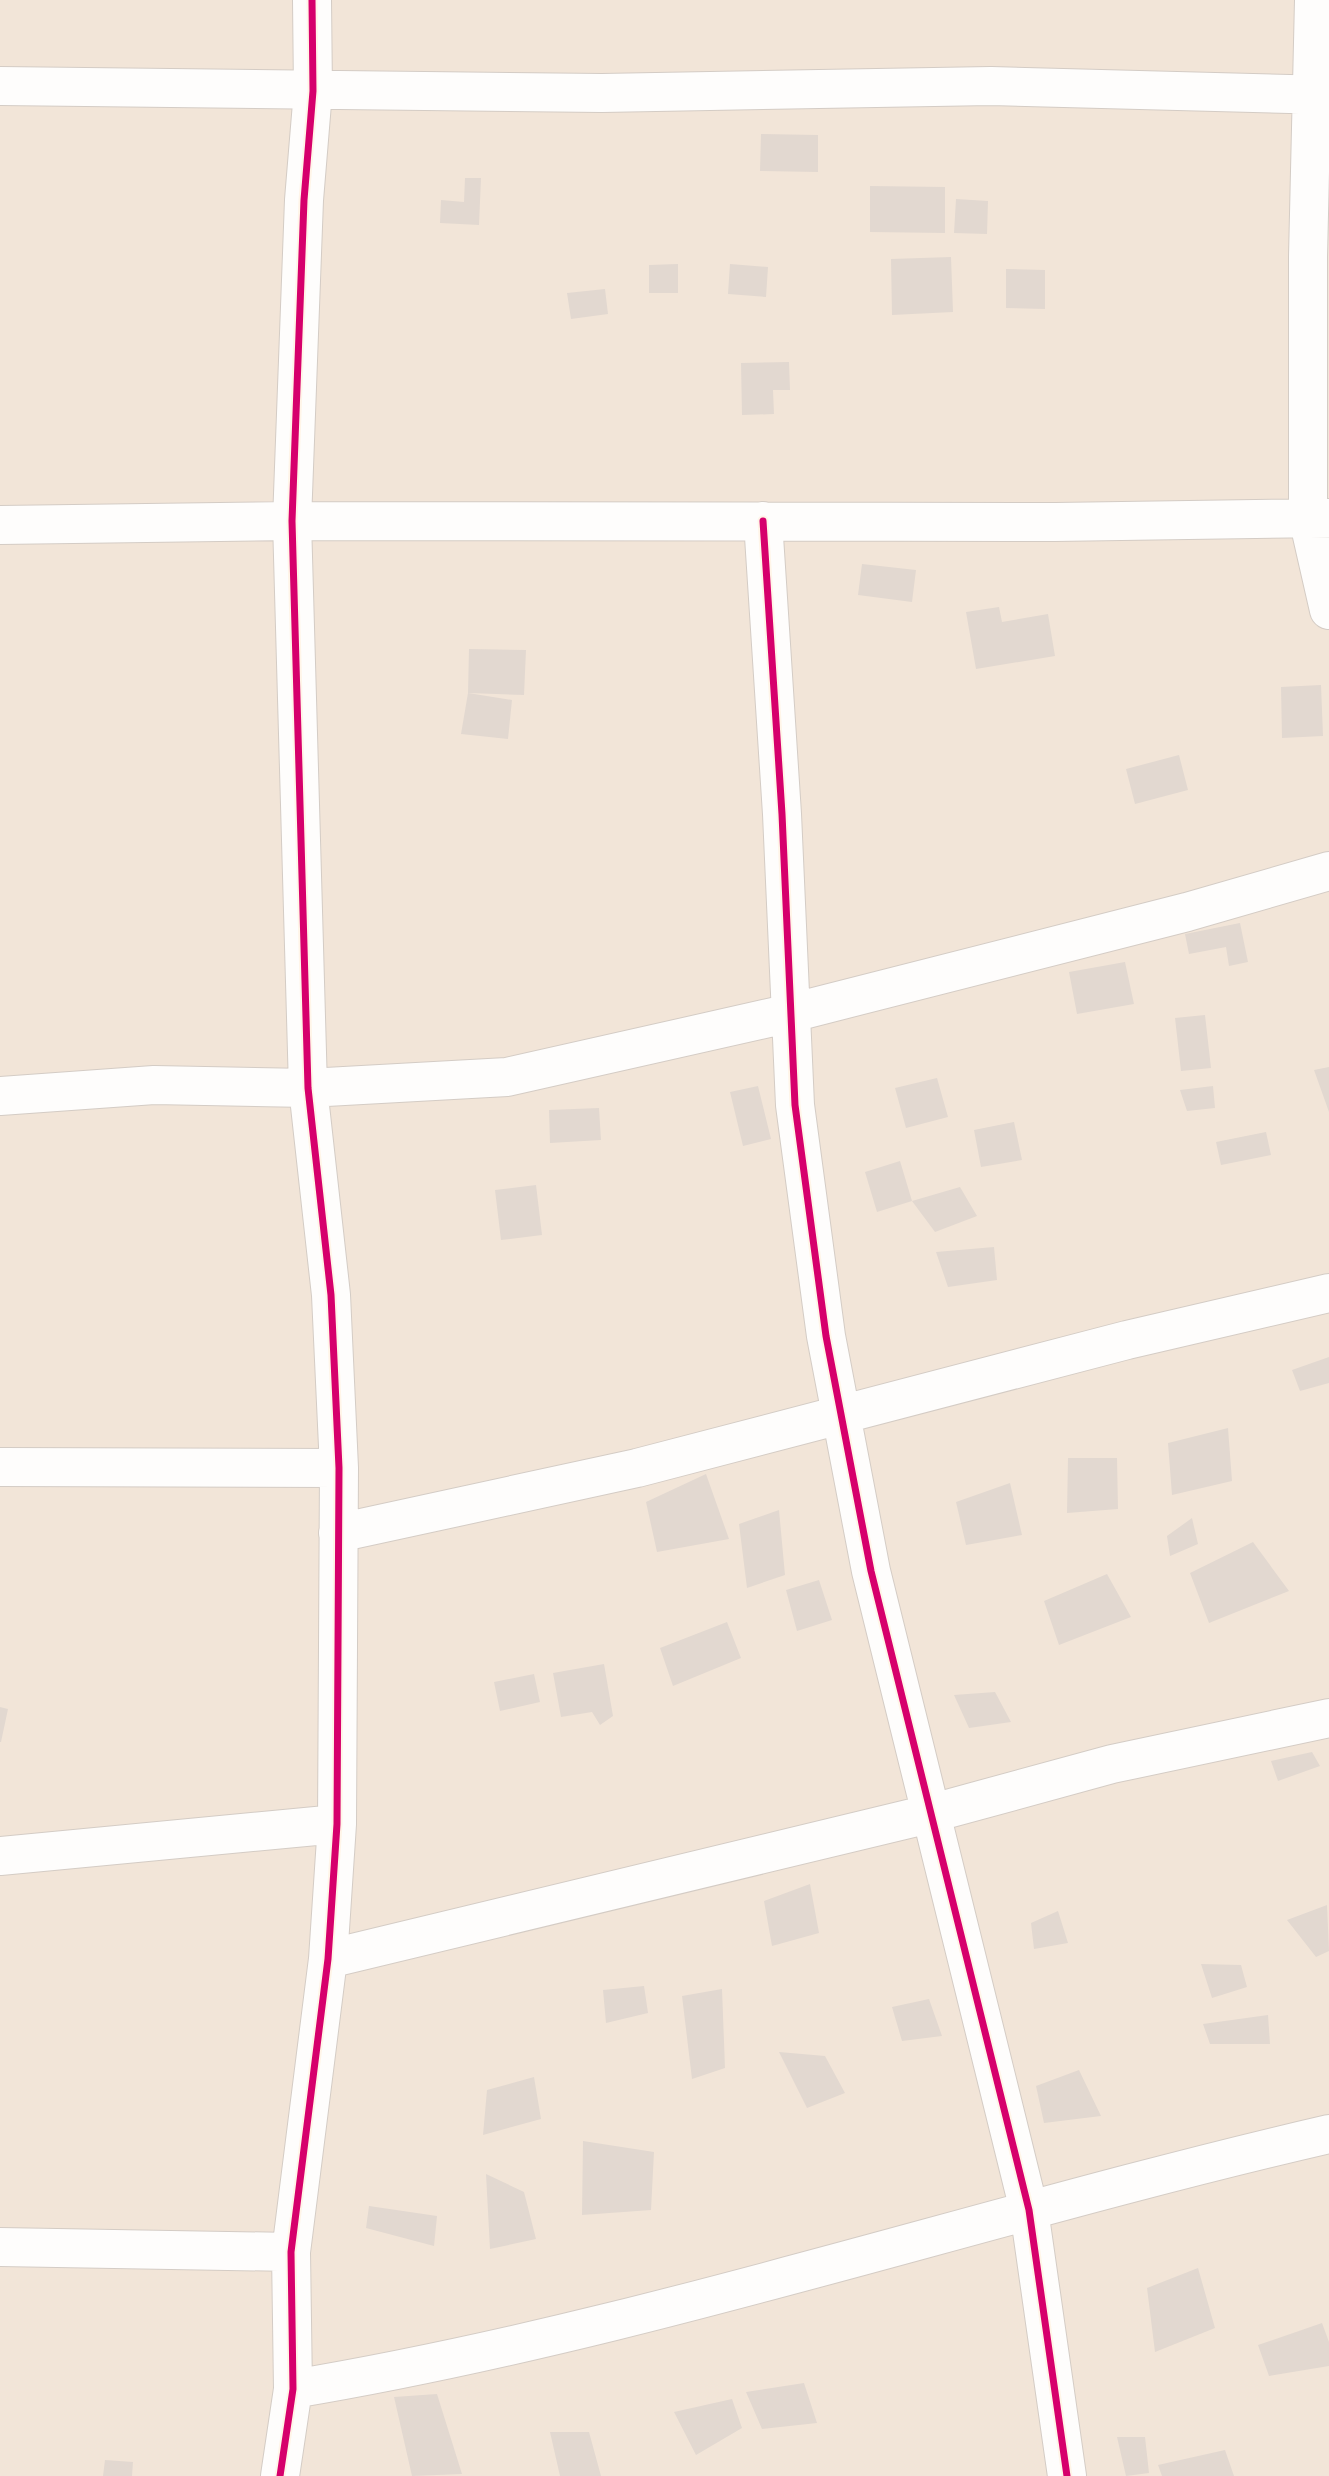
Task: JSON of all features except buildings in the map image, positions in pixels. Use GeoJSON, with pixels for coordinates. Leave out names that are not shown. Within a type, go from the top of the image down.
{"type":"FeatureCollection","features":[{"type":"Feature","properties":{"kind":"street"},"geometry":{"type":"LineString","coordinates":[[280,2476],[293,2389],[291,2252],[328,1959],[337,1824],[339,1468],[331,1295],[308,1088],[292,521],[304,200],[313,90],[312,0]]}},
{"type":"Feature","properties":{"kind":"street"},"geometry":{"type":"LineString","coordinates":[[1314,0],[1321,95],[1308,257],[1318,518],[1329,610]]}},
{"type":"Feature","properties":{"kind":"street"},"geometry":{"type":"LineString","coordinates":[[0,86],[616,93],[991,86],[1321,95]]}},
{"type":"Feature","properties":{"kind":"street"},"geometry":{"type":"LineString","coordinates":[[0,525],[292,521],[1055,522],[1318,518]]}},
{"type":"Feature","properties":{"kind":"street"},"geometry":{"type":"LineString","coordinates":[[763,521],[782,814],[795,1105],[839,1416],[871,1571],[929,1814],[1029,2210],[1067,2476]]}},
{"type":"Feature","properties":{"kind":"street"},"geometry":{"type":"LineString","coordinates":[[0,1096],[154,1085],[308,1088],[507,1077],[791,1013],[1187,912],[1329,871]]}},
{"type":"Feature","properties":{"kind":"street"},"geometry":{"type":"LineString","coordinates":[[338,1533],[638,1468],[1127,1340],[1329,1293]]}},
{"type":"Feature","properties":{"kind":"street"},"geometry":{"type":"LineString","coordinates":[[0,1467],[339,1468]]}},
{"type":"Feature","properties":{"kind":"street"},"geometry":{"type":"LineString","coordinates":[[328,1959],[929,1814],[1112,1764],[1329,1718]]}},
{"type":"Feature","properties":{"kind":"street"},"geometry":{"type":"LineString","coordinates":[[0,1856],[337,1824]]}},
{"type":"Feature","properties":{"kind":"street"},"geometry":{"type":"LineString","coordinates":[[293,2389],[423,2367],[560,2334],[1198,2164],[1329,2134]]}},
{"type":"Feature","properties":{"kind":"street"},"geometry":{"type":"LineString","coordinates":[[0,2248],[291,2252]]}},
{"type":"Feature","properties":{"kind":"shaded area"},"geometry":{"type":"Polygon","coordinates":[[[0,0],[1329,0],[1329,2476],[0,2476],[0,0]]]}},
{"type":"Feature","properties":{"kind":"cycle path"},"geometry":{"type":"LineString","coordinates":[[280,2476],[293,2389],[291,2252],[328,1959],[337,1824],[339,1468],[331,1295],[308,1088],[292,521],[304,200],[313,91],[312,0]]}},
{"type":"Feature","properties":{"kind":"cycle path"},"geometry":{"type":"LineString","coordinates":[[763,521],[782,814],[795,1105],[826,1336],[871,1571],[1029,2210],[1067,2476]]}}]}
